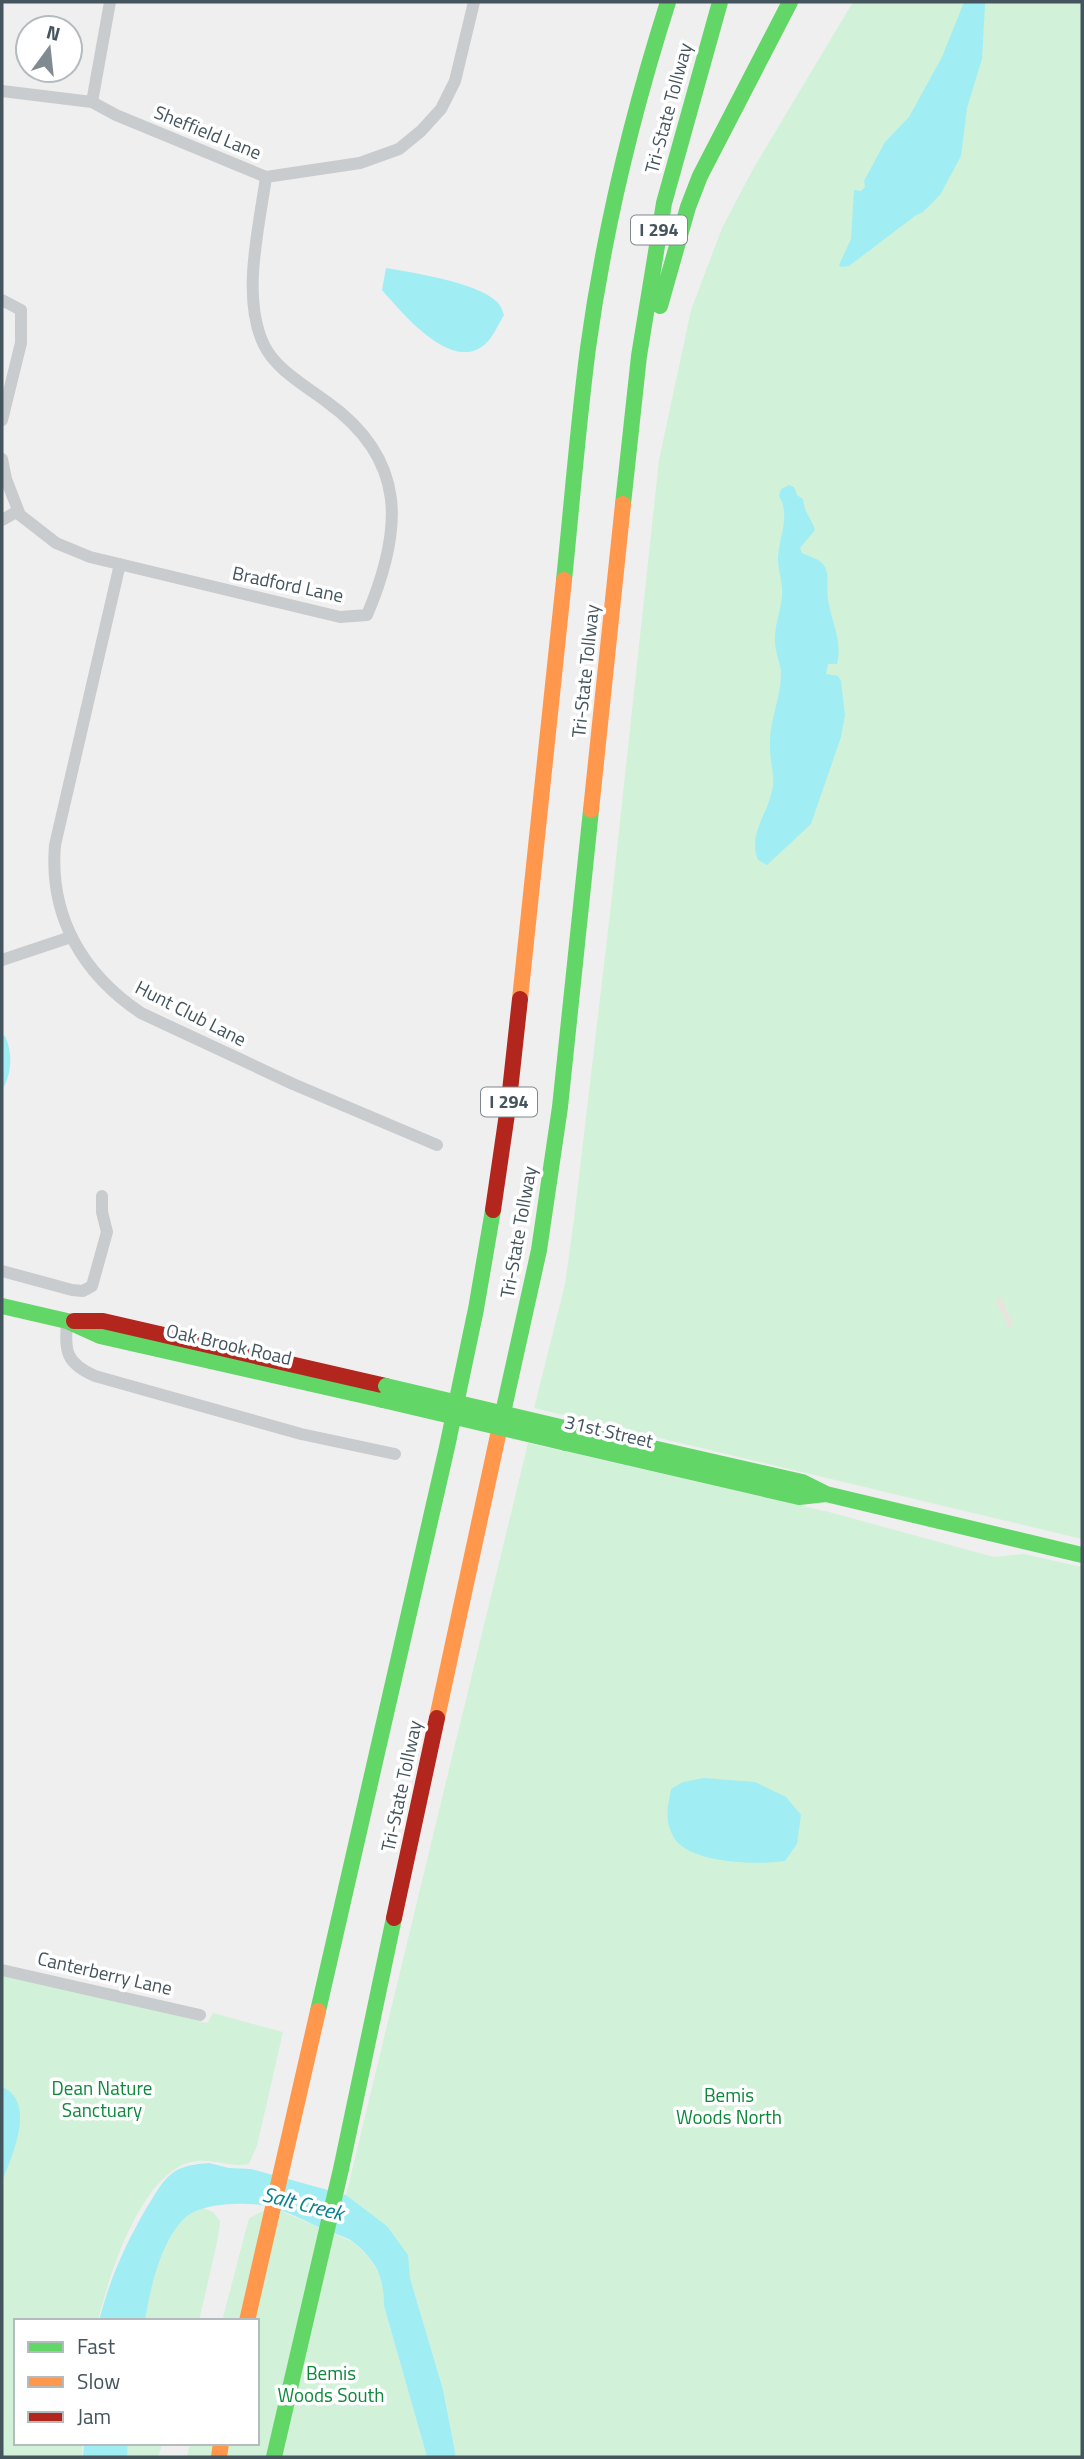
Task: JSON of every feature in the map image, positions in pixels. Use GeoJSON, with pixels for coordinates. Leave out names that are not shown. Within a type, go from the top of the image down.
{"type":"FeatureCollection","features":[{"type":"Feature","properties":{"kind":"main road","name":"Tri-State Tollway"},"geometry":{"type":"LineString","coordinates":[[247,2319],[440,1480],[489,1242],[511,1087],[588,349],[600,268],[617,191],[667,2]]}},
{"type":"Feature","properties":{"kind":"main road","name":"Tri-State Tollway"},"geometry":{"type":"LineString","coordinates":[[274,2457],[341,2169],[482,1504],[539,1250],[560,1107],[639,356],[664,203],[720,2]]}},
{"type":"Feature","properties":{"kind":"main road"},"geometry":{"type":"LineString","coordinates":[[628,463],[664,291],[688,207],[715,145],[790,2]]}},
{"type":"Feature","properties":{"kind":"main road","name":"Oak Brook Road"},"geometry":{"type":"LineString","coordinates":[[2,1306],[67,1321],[103,1321],[384,1393]]}},
{"type":"Feature","properties":{"kind":"main road","name":"31st Street"},"geometry":{"type":"LineString","coordinates":[[384,1393],[568,1436],[802,1482],[826,1494],[1082,1555]]}},
{"type":"Feature","properties":{"kind":"street"},"geometry":{"type":"LineString","coordinates":[[92,102],[110,2]]}},
{"type":"Feature","properties":{"kind":"street","name":"Sheffield Lane"},"geometry":{"type":"LineString","coordinates":[[2,91],[92,102],[116,115],[266,177],[372,160],[399,149],[421,131],[441,109],[455,80],[474,2]]}},
{"type":"Feature","properties":{"kind":"street","name":"Bradford Lane"},"geometry":{"type":"LineString","coordinates":[[18,511],[67,548],[120,564],[340,617],[367,615],[376,593],[388,545],[392,510],[387,479],[375,449],[346,416],[279,365],[265,348],[256,325],[252,299],[266,177]]}},
{"type":"Feature","properties":{"kind":"street"},"geometry":{"type":"LineString","coordinates":[[2,300],[21,310],[21,343],[2,421]]}},
{"type":"Feature","properties":{"kind":"street"},"geometry":{"type":"LineString","coordinates":[[2,459],[18,511],[2,520]]}},
{"type":"Feature","properties":{"kind":"street","name":"Hunt Club Lane"},"geometry":{"type":"LineString","coordinates":[[120,564],[55,845],[57,890],[71,937],[102,982],[141,1013],[293,1084],[437,1146]]}},
{"type":"Feature","properties":{"kind":"street"},"geometry":{"type":"LineString","coordinates":[[2,960],[71,937]]}},
{"type":"Feature","properties":{"kind":"street"},"geometry":{"type":"LineString","coordinates":[[2,1271],[72,1290],[83,1291],[92,1286],[107,1232],[102,1212],[102,1196]]}},
{"type":"Feature","properties":{"kind":"street"},"geometry":{"type":"LineString","coordinates":[[67,1321],[66,1345],[69,1356],[82,1370],[95,1376],[301,1434],[395,1454]]}},
{"type":"Feature","properties":{"kind":"street","name":"Canterberry Lane"},"geometry":{"type":"LineString","coordinates":[[2,1970],[200,2015]]}},
{"type":"Feature","properties":{"kind":"green space"},"geometry":{"type":"Polygon","coordinates":[[[853,2],[1082,2],[1082,1539],[534,1408],[565,1284],[611,905],[659,460],[691,310],[722,228],[753,169],[853,2]]]}},
{"type":"Feature","properties":{"kind":"green space","name":"Bemis Woods North"},"geometry":{"type":"Polygon","coordinates":[[[528,1443],[829,1512],[994,1557],[1024,1554],[1082,1567],[1082,2457],[456,2457],[443,2388],[410,2278],[407,2255],[387,2226],[346,2195],[528,1443]]]}},
{"type":"Feature","properties":{"kind":"green space","name":"Dean Nature Sanctuary"},"geometry":{"type":"Polygon","coordinates":[[[2,1973],[207,2023],[213,2013],[283,2032],[257,2146],[249,2164],[191,2162],[173,2171],[156,2186],[142,2206],[119,2254],[99,2319],[14,2319],[14,2445],[83,2445],[82,2457],[2,2457],[2,1973]]]}},
{"type":"Feature","properties":{"kind":"green space","name":"Bemis Woods South"},"geometry":{"type":"Polygon","coordinates":[[[272,2207],[355,2243],[370,2259],[384,2282],[384,2306],[427,2457],[187,2457],[190,2445],[259,2445],[259,2319],[223,2319],[249,2218],[272,2207]]]}},
{"type":"Feature","properties":{"kind":"green space"},"geometry":{"type":"Polygon","coordinates":[[[203,2208],[213,2212],[220,2221],[199,2319],[145,2319],[164,2249],[179,2223],[203,2208]]]}},
{"type":"Feature","properties":{"kind":"green space"},"geometry":{"type":"Polygon","coordinates":[[[128,2445],[162,2445],[158,2457],[127,2457],[128,2445]]]}},
{"type":"Feature","properties":{"kind":"sand"},"geometry":{"type":"Polygon","coordinates":[[[998,1298],[1001,1298],[1013,1323],[1010,1328],[996,1304],[998,1298]]]}},
{"type":"Feature","properties":{"kind":"water"},"geometry":{"type":"Polygon","coordinates":[[[964,2],[985,2],[985,5],[982,59],[967,108],[961,156],[940,195],[923,212],[849,266],[841,267],[839,265],[851,239],[854,190],[861,191],[865,187],[864,181],[885,142],[909,117],[942,57],[964,2]]]}},
{"type":"Feature","properties":{"kind":"water"},"geometry":{"type":"Polygon","coordinates":[[[386,268],[444,279],[474,289],[496,301],[504,315],[490,339],[477,350],[462,352],[447,348],[417,327],[382,290],[386,268]]]}},
{"type":"Feature","properties":{"kind":"water"},"geometry":{"type":"Polygon","coordinates":[[[789,485],[794,487],[797,495],[803,499],[815,530],[800,548],[802,553],[821,562],[828,579],[828,599],[839,647],[837,664],[828,664],[826,674],[838,676],[841,681],[845,715],[841,737],[811,824],[767,865],[758,860],[755,841],[773,785],[770,733],[781,674],[775,642],[782,595],[778,558],[784,511],[779,496],[781,489],[789,485]]]}},
{"type":"Feature","properties":{"kind":"water"},"geometry":{"type":"Polygon","coordinates":[[[2,1035],[8,1043],[10,1063],[2,1090],[2,1035]]]}},
{"type":"Feature","properties":{"kind":"water"},"geometry":{"type":"Polygon","coordinates":[[[704,1778],[755,1782],[786,1797],[801,1815],[797,1844],[785,1861],[758,1863],[724,1860],[707,1857],[681,1845],[668,1824],[671,1789],[683,1782],[704,1778]]]}},
{"type":"Feature","properties":{"kind":"water"},"geometry":{"type":"Polygon","coordinates":[[[2,2087],[12,2094],[18,2104],[20,2117],[16,2144],[2,2181],[2,2087]]]}},
{"type":"Feature","properties":{"kind":"water","name":"Salt Creek"},"geometry":{"type":"Polygon","coordinates":[[[209,2163],[229,2168],[251,2169],[346,2195],[387,2226],[408,2255],[410,2278],[443,2389],[456,2457],[427,2457],[384,2306],[381,2280],[375,2266],[350,2240],[287,2212],[265,2206],[241,2204],[204,2208],[194,2212],[177,2226],[163,2251],[145,2319],[100,2319],[113,2276],[139,2221],[168,2177],[189,2166],[209,2163]]]}},
{"type":"Feature","properties":{"kind":"water"},"geometry":{"type":"Polygon","coordinates":[[[84,2445],[128,2445],[127,2457],[83,2457],[84,2445]]]}},
{"type":"Feature","properties":{"kind":"traffic: fast"},"geometry":{"type":"LineString","coordinates":[[564,580],[584,377],[602,260],[631,130],[668,2]]}},
{"type":"Feature","properties":{"kind":"traffic: fast"},"geometry":{"type":"LineString","coordinates":[[623,504],[639,356],[664,203],[720,2]]}},
{"type":"Feature","properties":{"kind":"traffic: fast"},"geometry":{"type":"LineString","coordinates":[[660,306],[688,207],[700,176],[790,2]]}},
{"type":"Feature","properties":{"kind":"traffic: fast"},"geometry":{"type":"LineString","coordinates":[[500,1426],[539,1250],[560,1107],[591,810]]}},
{"type":"Feature","properties":{"kind":"traffic: fast"},"geometry":{"type":"LineString","coordinates":[[318,2011],[447,1447],[476,1309],[493,1210]]}},
{"type":"Feature","properties":{"kind":"traffic: fast"},"geometry":{"type":"LineString","coordinates":[[2,1306],[67,1321],[100,1336],[383,1400]]}},
{"type":"Feature","properties":{"kind":"traffic: fast"},"geometry":{"type":"LineString","coordinates":[[386,1386],[569,1429]]}},
{"type":"Feature","properties":{"kind":"traffic: fast"},"geometry":{"type":"LineString","coordinates":[[383,1400],[566,1443]]}},
{"type":"Feature","properties":{"kind":"traffic: fast"},"geometry":{"type":"LineString","coordinates":[[569,1429],[802,1482],[826,1494],[1082,1555]]}},
{"type":"Feature","properties":{"kind":"traffic: fast"},"geometry":{"type":"LineString","coordinates":[[566,1443],[799,1497],[826,1494]]}},
{"type":"Feature","properties":{"kind":"traffic: fast"},"geometry":{"type":"LineString","coordinates":[[274,2457],[341,2169],[394,1918]]}},
{"type":"Feature","properties":{"kind":"traffic: slow"},"geometry":{"type":"LineString","coordinates":[[591,810],[623,504]]}},
{"type":"Feature","properties":{"kind":"traffic: slow"},"geometry":{"type":"LineString","coordinates":[[520,999],[564,580]]}},
{"type":"Feature","properties":{"kind":"traffic: slow"},"geometry":{"type":"LineString","coordinates":[[437,1718],[500,1426]]}},
{"type":"Feature","properties":{"kind":"traffic: slow"},"geometry":{"type":"LineString","coordinates":[[247,2319],[318,2011]]}},
{"type":"Feature","properties":{"kind":"traffic: slow"},"geometry":{"type":"LineString","coordinates":[[219,2457],[221,2445]]}},
{"type":"Feature","properties":{"kind":"traffic: jam"},"geometry":{"type":"LineString","coordinates":[[493,1210],[520,999]]}},
{"type":"Feature","properties":{"kind":"traffic: jam"},"geometry":{"type":"LineString","coordinates":[[74,1321],[103,1321],[386,1386]]}},
{"type":"Feature","properties":{"kind":"traffic: jam"},"geometry":{"type":"LineString","coordinates":[[394,1918],[437,1718]]}}]}
